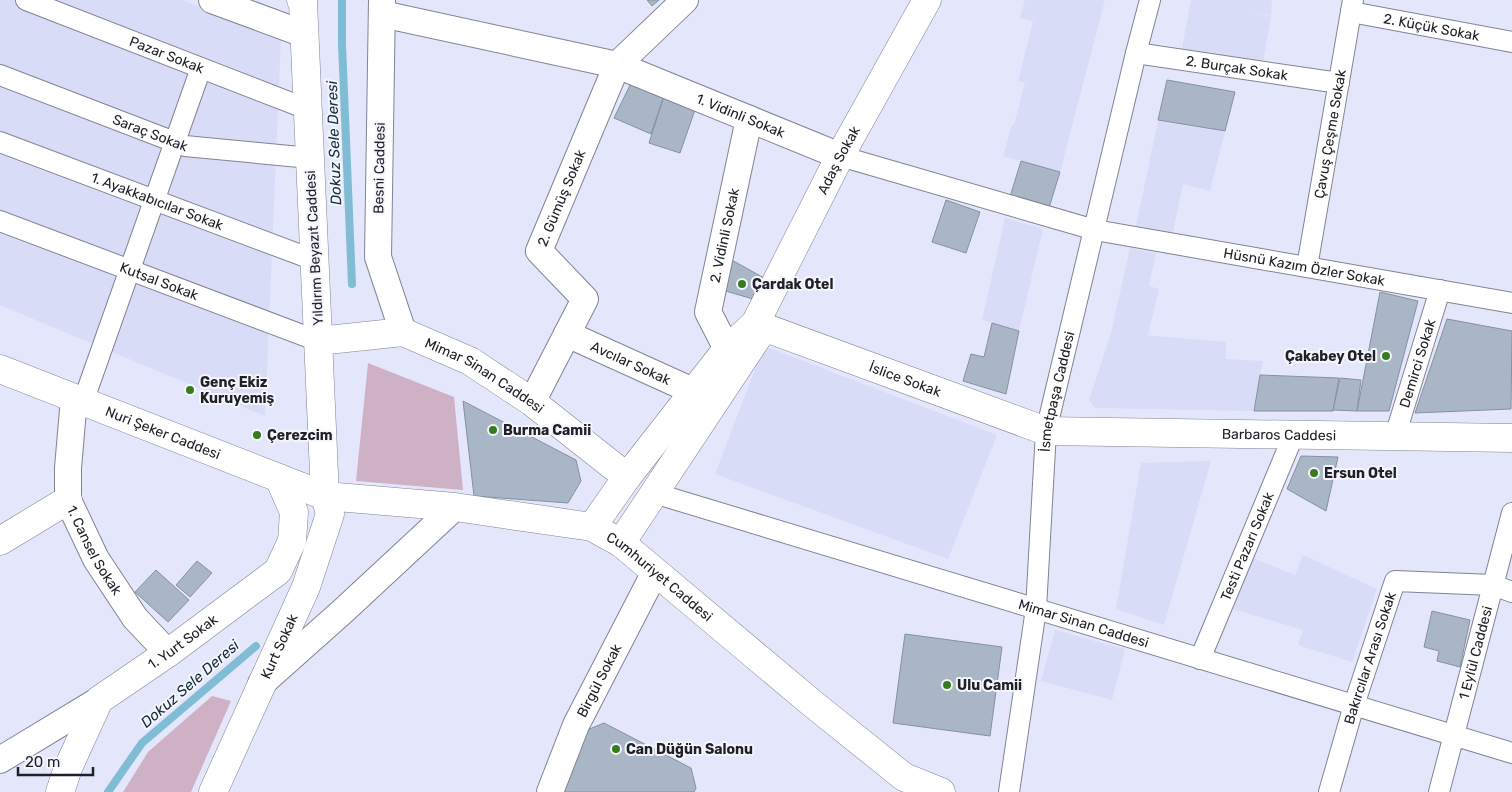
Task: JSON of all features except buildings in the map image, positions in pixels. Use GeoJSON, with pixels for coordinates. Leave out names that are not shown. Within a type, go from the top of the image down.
{"type":"FeatureCollection","features":[{"type":"Feature","properties":{"kind":"main road","name":"Yıldırım Beyazıt Caddesi"},"geometry":{"type":"LineString","coordinates":[[302,0],[325,496]]}},
{"type":"Feature","properties":{"kind":"main road","name":"Adaş Sokak"},"geometry":{"type":"LineString","coordinates":[[760,326],[840,156],[927,0]]}},
{"type":"Feature","properties":{"kind":"main road"},"geometry":{"type":"LineString","coordinates":[[592,527],[627,478],[727,349],[760,326]]}},
{"type":"Feature","properties":{"kind":"main road"},"geometry":{"type":"LineString","coordinates":[[621,542],[760,326]]}},
{"type":"Feature","properties":{"kind":"main road","name":"İslice Sokak"},"geometry":{"type":"LineString","coordinates":[[760,326],[1046,431]]}},
{"type":"Feature","properties":{"kind":"main road","name":"Mimar Sinan Caddesi"},"geometry":{"type":"LineString","coordinates":[[318,341],[403,332],[470,361],[532,402],[627,478],[654,492]]}},
{"type":"Feature","properties":{"kind":"main road","name":"Nuri Şeker Caddesi"},"geometry":{"type":"LineString","coordinates":[[0,369],[325,496]]}},
{"type":"Feature","properties":{"kind":"main road","name":"Barbaros Caddesi"},"geometry":{"type":"LineString","coordinates":[[1046,431],[1512,438]]}},
{"type":"Feature","properties":{"kind":"main road","name":"1. Yurt Sokak"},"geometry":{"type":"LineString","coordinates":[[99,700],[168,653],[278,572],[292,541],[294,512],[279,478]]}},
{"type":"Feature","properties":{"kind":"main road","name":"Cumhuriyet Caddesi"},"geometry":{"type":"LineString","coordinates":[[325,496],[455,507],[592,527],[621,542],[813,704],[902,784],[941,792]]}},
{"type":"Feature","properties":{"kind":"main road","name":"Kurt Sokak"},"geometry":{"type":"LineString","coordinates":[[213,792],[306,587],[330,514],[325,496]]}},
{"type":"Feature","properties":{"kind":"main road"},"geometry":{"type":"LineString","coordinates":[[0,541],[68,500]]}},
{"type":"Feature","properties":{"kind":"main road"},"geometry":{"type":"LineString","coordinates":[[278,572],[306,587]]}},
{"type":"Feature","properties":{"kind":"main road"},"geometry":{"type":"LineString","coordinates":[[60,792],[68,768],[99,700]]}},
{"type":"Feature","properties":{"kind":"street","name":"Pazar Sokak"},"geometry":{"type":"LineString","coordinates":[[26,0],[308,110]]}},
{"type":"Feature","properties":{"kind":"street"},"geometry":{"type":"LineString","coordinates":[[212,0],[304,34]]}},
{"type":"Feature","properties":{"kind":"street","name":"2. Gümüş Sokak"},"geometry":{"type":"LineString","coordinates":[[532,402],[585,299],[540,251],[617,65],[685,0]]}},
{"type":"Feature","properties":{"kind":"street","name":"İsmetpaşa Caddesi"},"geometry":{"type":"LineString","coordinates":[[1009,792],[1036,609],[1046,431],[1150,0]]}},
{"type":"Feature","properties":{"kind":"street","name":"2. Küçük Sokak"},"geometry":{"type":"LineString","coordinates":[[1352,6],[1512,42]]}},
{"type":"Feature","properties":{"kind":"street","name":"Çavuş Çeşme Sokak"},"geometry":{"type":"LineString","coordinates":[[1307,268],[1352,6]]}},
{"type":"Feature","properties":{"kind":"street","name":"1. Vidinli Sokak"},"geometry":{"type":"LineString","coordinates":[[382,7],[617,65],[840,156],[1094,230]]}},
{"type":"Feature","properties":{"kind":"street","name":"Besni Caddesi"},"geometry":{"type":"LineString","coordinates":[[382,7],[378,257],[403,332]]}},
{"type":"Feature","properties":{"kind":"street","name":"2. Burçak Sokak"},"geometry":{"type":"LineString","coordinates":[[1136,54],[1339,83]]}},
{"type":"Feature","properties":{"kind":"street"},"geometry":{"type":"LineString","coordinates":[[78,400],[130,271],[201,68]]}},
{"type":"Feature","properties":{"kind":"street","name":"Saraç Sokak"},"geometry":{"type":"LineString","coordinates":[[0,75],[185,146],[310,158]]}},
{"type":"Feature","properties":{"kind":"street","name":"2. Vidinli Sokak"},"geometry":{"type":"LineString","coordinates":[[727,349],[708,312],[749,119]]}},
{"type":"Feature","properties":{"kind":"street","name":"1. Ayakkabıcılar Sokak"},"geometry":{"type":"LineString","coordinates":[[0,142],[314,260]]}},
{"type":"Feature","properties":{"kind":"street","name":"Kutsal Sokak"},"geometry":{"type":"LineString","coordinates":[[0,221],[318,341]]}},
{"type":"Feature","properties":{"kind":"street","name":"Hüsnü Kazım Özler Sokak"},"geometry":{"type":"LineString","coordinates":[[1094,230],[1512,303]]}},
{"type":"Feature","properties":{"kind":"street","name":"Demirci Sokak"},"geometry":{"type":"LineString","coordinates":[[1395,436],[1440,290]]}},
{"type":"Feature","properties":{"kind":"street","name":"Avcılar Sokak"},"geometry":{"type":"LineString","coordinates":[[567,334],[694,392]]}},
{"type":"Feature","properties":{"kind":"street","name":"1. Cansel Sokak"},"geometry":{"type":"LineString","coordinates":[[78,400],[68,468],[68,500],[96,559],[135,618],[168,653]]}},
{"type":"Feature","properties":{"kind":"street","name":"Testi Pazarı Sokak"},"geometry":{"type":"LineString","coordinates":[[1200,658],[1294,434]]}},
{"type":"Feature","properties":{"kind":"street","name":"Mimar Sinan Caddesi"},"geometry":{"type":"LineString","coordinates":[[654,492],[1512,753]]}},
{"type":"Feature","properties":{"kind":"street"},"geometry":{"type":"LineString","coordinates":[[261,685],[455,507]]}},
{"type":"Feature","properties":{"kind":"street","name":"1 Eylül Caddesi"},"geometry":{"type":"LineString","coordinates":[[1439,792],[1512,513]]}},
{"type":"Feature","properties":{"kind":"street","name":"Birgül Sokak"},"geometry":{"type":"LineString","coordinates":[[550,792],[576,724],[655,572]]}},
{"type":"Feature","properties":{"kind":"street","name":"Bakırcılar Arası Sokak"},"geometry":{"type":"LineString","coordinates":[[1329,792],[1354,705],[1395,581],[1493,584],[1512,592]]}},
{"type":"Feature","properties":{"kind":"street","name":"1. Yurt Sokak"},"geometry":{"type":"LineString","coordinates":[[0,760],[99,700]]}},
{"type":"Feature","properties":{"kind":"shaded area"},"geometry":{"type":"Polygon","coordinates":[[[0,0],[182,0],[281,38],[265,416],[0,305],[0,0]]]}},
{"type":"Feature","properties":{"kind":"shaded area"},"geometry":{"type":"Polygon","coordinates":[[[1025,0],[1105,0],[1060,172],[1003,156],[1012,125],[1014,125],[1025,83],[1018,81],[1033,21],[1020,18],[1025,0]]]}},
{"type":"Feature","properties":{"kind":"shaded area"},"geometry":{"type":"Polygon","coordinates":[[[1191,0],[1272,0],[1271,15],[1247,12],[1271,16],[1262,68],[1181,54],[1191,0]]]}},
{"type":"Feature","properties":{"kind":"shaded area"},"geometry":{"type":"Polygon","coordinates":[[[1158,121],[1225,132],[1210,191],[1183,184],[1172,237],[1135,231],[1158,121]]]}},
{"type":"Feature","properties":{"kind":"shaded area"},"geometry":{"type":"Polygon","coordinates":[[[1005,218],[1043,229],[1019,331],[982,320],[1005,218]]]}},
{"type":"Feature","properties":{"kind":"shaded area"},"geometry":{"type":"Polygon","coordinates":[[[1130,248],[1156,253],[1149,286],[1159,289],[1148,335],[1144,335],[1226,342],[1226,359],[1263,361],[1253,411],[1095,408],[1089,400],[1111,333],[1130,248]]]}},
{"type":"Feature","properties":{"kind":"shaded area"},"geometry":{"type":"Polygon","coordinates":[[[764,346],[997,435],[948,559],[715,474],[764,346]]]}},
{"type":"Feature","properties":{"kind":"shaded area"},"geometry":{"type":"Polygon","coordinates":[[[368,363],[454,397],[463,490],[356,481],[368,363]]]}},
{"type":"Feature","properties":{"kind":"shaded area"},"geometry":{"type":"Polygon","coordinates":[[[1211,461],[1164,625],[1116,609],[1141,463],[1211,461]]]}},
{"type":"Feature","properties":{"kind":"shaded area"},"geometry":{"type":"Polygon","coordinates":[[[1303,555],[1377,589],[1352,662],[1298,645],[1303,630],[1233,609],[1253,558],[1295,575],[1303,555]]]}},
{"type":"Feature","properties":{"kind":"shaded area"},"geometry":{"type":"Polygon","coordinates":[[[1055,630],[1125,649],[1112,700],[1041,681],[1055,630]]]}},
{"type":"Feature","properties":{"kind":"shaded area"},"geometry":{"type":"Polygon","coordinates":[[[212,696],[231,701],[191,792],[123,792],[148,752],[212,696]]]}},
{"type":"Feature","properties":{"kind":"waterway","name":"Dokuz Sele Deresi"},"geometry":{"type":"LineString","coordinates":[[342,0],[342,44],[352,284]]}},
{"type":"Feature","properties":{"kind":"waterway","name":"Dokuz Sele Deresi"},"geometry":{"type":"LineString","coordinates":[[108,792],[142,743],[256,646]]}},
{"type":"Feature","properties":{"kind":"place","name":"Çardak Otel"},"geometry":{"type":"Point","coordinates":[742,284]}},
{"type":"Feature","properties":{"kind":"place","name":"Çakabey Otel"},"geometry":{"type":"Point","coordinates":[1386,356]}},
{"type":"Feature","properties":{"kind":"place","name":"Genç Ekiz Kuruyemiş"},"geometry":{"type":"Point","coordinates":[190,390]}},
{"type":"Feature","properties":{"kind":"place","name":"Burma Camii"},"geometry":{"type":"Point","coordinates":[493,430]}},
{"type":"Feature","properties":{"kind":"place","name":"Çerezcim"},"geometry":{"type":"Point","coordinates":[257,435]}},
{"type":"Feature","properties":{"kind":"place","name":"Ersun Otel"},"geometry":{"type":"Point","coordinates":[1314,473]}},
{"type":"Feature","properties":{"kind":"place","name":"Ulu Camii"},"geometry":{"type":"Point","coordinates":[947,685]}},
{"type":"Feature","properties":{"kind":"place","name":"Can Düğün Salonu"},"geometry":{"type":"Point","coordinates":[616,749]}}]}
